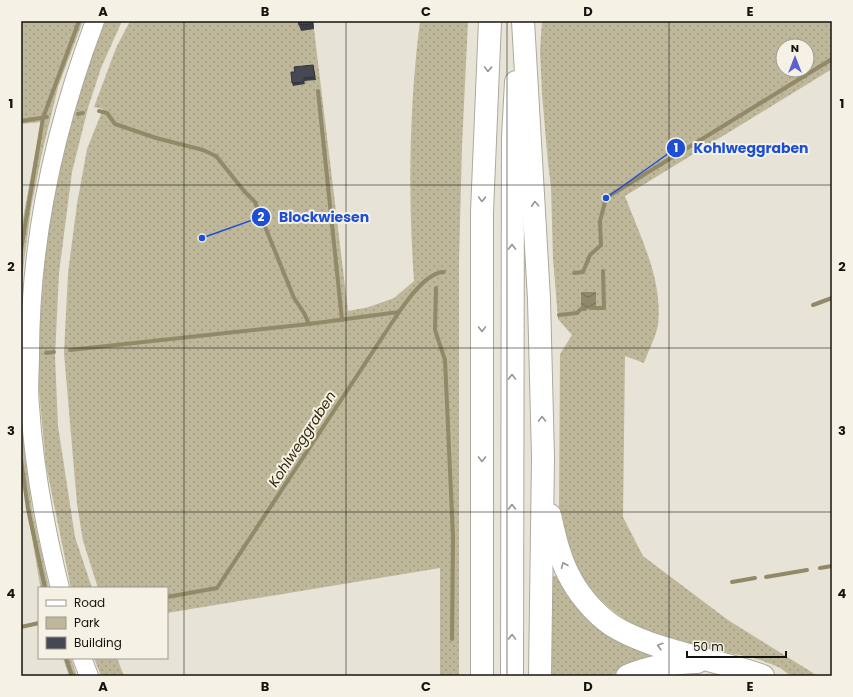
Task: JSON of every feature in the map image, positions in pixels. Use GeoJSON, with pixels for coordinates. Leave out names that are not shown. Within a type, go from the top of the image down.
{"type":"FeatureCollection","features":[{"type":"Feature","properties":{"kind":"highway"},"geometry":{"type":"LineString","coordinates":[[482,676],[482,212],[490,21]]}},
{"type":"Feature","properties":{"kind":"highway"},"geometry":{"type":"LineString","coordinates":[[512,676],[513,137],[520,21]]}},
{"type":"Feature","properties":{"kind":"highway"},"geometry":{"type":"LineString","coordinates":[[523,21],[538,248],[543,458],[540,676]]}},
{"type":"Feature","properties":{"kind":"highway"},"geometry":{"type":"LineString","coordinates":[[543,458],[550,516],[558,550],[572,581],[593,610],[617,629],[654,644],[763,676]]}},
{"type":"Feature","properties":{"kind":"highway"},"geometry":{"type":"LineString","coordinates":[[627,676],[645,669],[671,664],[710,661]]}},
{"type":"Feature","properties":{"kind":"main road"},"geometry":{"type":"LineString","coordinates":[[60,587],[48,539],[38,483],[30,405],[32,281],[42,207],[57,134],[76,72],[95,21]]}},
{"type":"Feature","properties":{"kind":"main road"},"geometry":{"type":"LineString","coordinates":[[82,659],[90,676]]}},
{"type":"Feature","properties":{"kind":"green space"},"geometry":{"type":"Polygon","coordinates":[[[21,21],[83,21],[58,87],[42,153],[31,208],[21,285],[21,229],[41,122],[21,124],[21,21]]]}},
{"type":"Feature","properties":{"kind":"green space"},"geometry":{"type":"Polygon","coordinates":[[[104,21],[122,21],[101,68],[88,108],[72,172],[59,273],[55,356],[58,426],[75,537],[92,587],[71,587],[46,465],[39,390],[39,343],[44,255],[63,147],[97,37],[104,21]]]}},
{"type":"Feature","properties":{"kind":"green space"},"geometry":{"type":"Polygon","coordinates":[[[130,21],[313,21],[348,311],[369,307],[394,298],[414,281],[410,184],[412,118],[416,53],[420,21],[468,21],[462,145],[459,262],[459,676],[440,676],[440,568],[168,613],[168,587],[98,587],[83,541],[77,504],[64,353],[68,273],[77,204],[87,149],[103,109],[94,107],[116,48],[130,21]]]}},
{"type":"Feature","properties":{"kind":"green space"},"geometry":{"type":"Polygon","coordinates":[[[542,21],[832,21],[832,69],[625,196],[644,243],[654,275],[659,308],[657,330],[644,363],[625,356],[623,517],[643,556],[728,620],[818,676],[793,676],[778,667],[756,659],[675,641],[652,633],[614,612],[599,598],[577,567],[563,528],[559,506],[560,354],[572,335],[558,319],[553,259],[551,187],[542,94],[540,50],[542,21]]]}},
{"type":"Feature","properties":{"kind":"green space"},"geometry":{"type":"Polygon","coordinates":[[[21,416],[32,509],[49,587],[40,587],[21,472],[21,416]]]}},
{"type":"Feature","properties":{"kind":"green space"},"geometry":{"type":"Polygon","coordinates":[[[557,575],[655,653],[654,660],[629,666],[610,676],[550,676],[549,578],[557,575]]]}},
{"type":"Feature","properties":{"kind":"green space"},"geometry":{"type":"Polygon","coordinates":[[[63,659],[71,659],[77,676],[69,676],[63,659]]]}},
{"type":"Feature","properties":{"kind":"green space"},"geometry":{"type":"Polygon","coordinates":[[[94,659],[117,659],[124,676],[101,676],[94,659]]]}},
{"type":"Feature","properties":{"kind":"water"},"geometry":{"type":"Polygon","coordinates":[[[581,292],[596,292],[596,309],[581,309],[581,292]]]}},
{"type":"Feature","properties":{"kind":"building"},"geometry":{"type":"Polygon","coordinates":[[[298,21],[312,21],[312,24],[299,25],[298,21]]]}},
{"type":"Feature","properties":{"kind":"building"},"geometry":{"type":"Polygon","coordinates":[[[313,65],[315,77],[304,78],[304,82],[292,83],[291,72],[295,72],[294,67],[313,65]]]}},
{"type":"Feature","properties":{"kind":"waterway"},"geometry":{"type":"LineString","coordinates":[[21,250],[43,118],[79,21]]}},
{"type":"Feature","properties":{"kind":"waterway","name":"Kohlweggraben"},"geometry":{"type":"LineString","coordinates":[[574,273],[583,272],[590,255],[601,245],[600,221],[606,198],[832,59]]}},
{"type":"Feature","properties":{"kind":"waterway"},"geometry":{"type":"LineString","coordinates":[[318,91],[342,320]]}},
{"type":"Feature","properties":{"kind":"waterway"},"geometry":{"type":"LineString","coordinates":[[99,111],[107,113],[115,124],[156,138],[203,150],[216,156],[244,191],[255,202],[294,298],[309,324]]}},
{"type":"Feature","properties":{"kind":"waterway"},"geometry":{"type":"LineString","coordinates":[[78,114],[83,113]]}},
{"type":"Feature","properties":{"kind":"waterway"},"geometry":{"type":"LineString","coordinates":[[21,121],[47,117]]}},
{"type":"Feature","properties":{"kind":"waterway"},"geometry":{"type":"LineString","coordinates":[[591,308],[604,308],[603,271]]}},
{"type":"Feature","properties":{"kind":"waterway","name":"Kohlweggraben"},"geometry":{"type":"LineString","coordinates":[[168,597],[217,588],[403,307],[418,287],[425,281],[431,276],[444,272]]}},
{"type":"Feature","properties":{"kind":"waterway"},"geometry":{"type":"LineString","coordinates":[[436,288],[435,330],[445,360],[453,537],[452,639]]}},
{"type":"Feature","properties":{"kind":"waterway"},"geometry":{"type":"LineString","coordinates":[[813,305],[832,298]]}},
{"type":"Feature","properties":{"kind":"waterway"},"geometry":{"type":"LineString","coordinates":[[559,315],[577,313],[581,309],[585,309]]}},
{"type":"Feature","properties":{"kind":"waterway"},"geometry":{"type":"LineString","coordinates":[[70,350],[309,324],[399,312]]}},
{"type":"Feature","properties":{"kind":"waterway"},"geometry":{"type":"LineString","coordinates":[[46,353],[54,352]]}},
{"type":"Feature","properties":{"kind":"waterway"},"geometry":{"type":"LineString","coordinates":[[21,460],[28,509],[45,587]]}},
{"type":"Feature","properties":{"kind":"waterway"},"geometry":{"type":"LineString","coordinates":[[820,568],[832,566]]}},
{"type":"Feature","properties":{"kind":"waterway"},"geometry":{"type":"LineString","coordinates":[[766,577],[807,570]]}},
{"type":"Feature","properties":{"kind":"waterway"},"geometry":{"type":"LineString","coordinates":[[732,582],[755,578]]}},
{"type":"Feature","properties":{"kind":"waterway","name":"Kohlweggraben"},"geometry":{"type":"LineString","coordinates":[[21,627],[38,623]]}},
{"type":"Feature","properties":{"kind":"waterway"},"geometry":{"type":"LineString","coordinates":[[66,659],[72,676]]}},
{"type":"Feature","properties":{"kind":"place","name":"Kohlweggraben"},"geometry":{"type":"Point","coordinates":[606,198]}},
{"type":"Feature","properties":{"kind":"place","name":"Blockwiesen"},"geometry":{"type":"Point","coordinates":[202,238]}}]}
